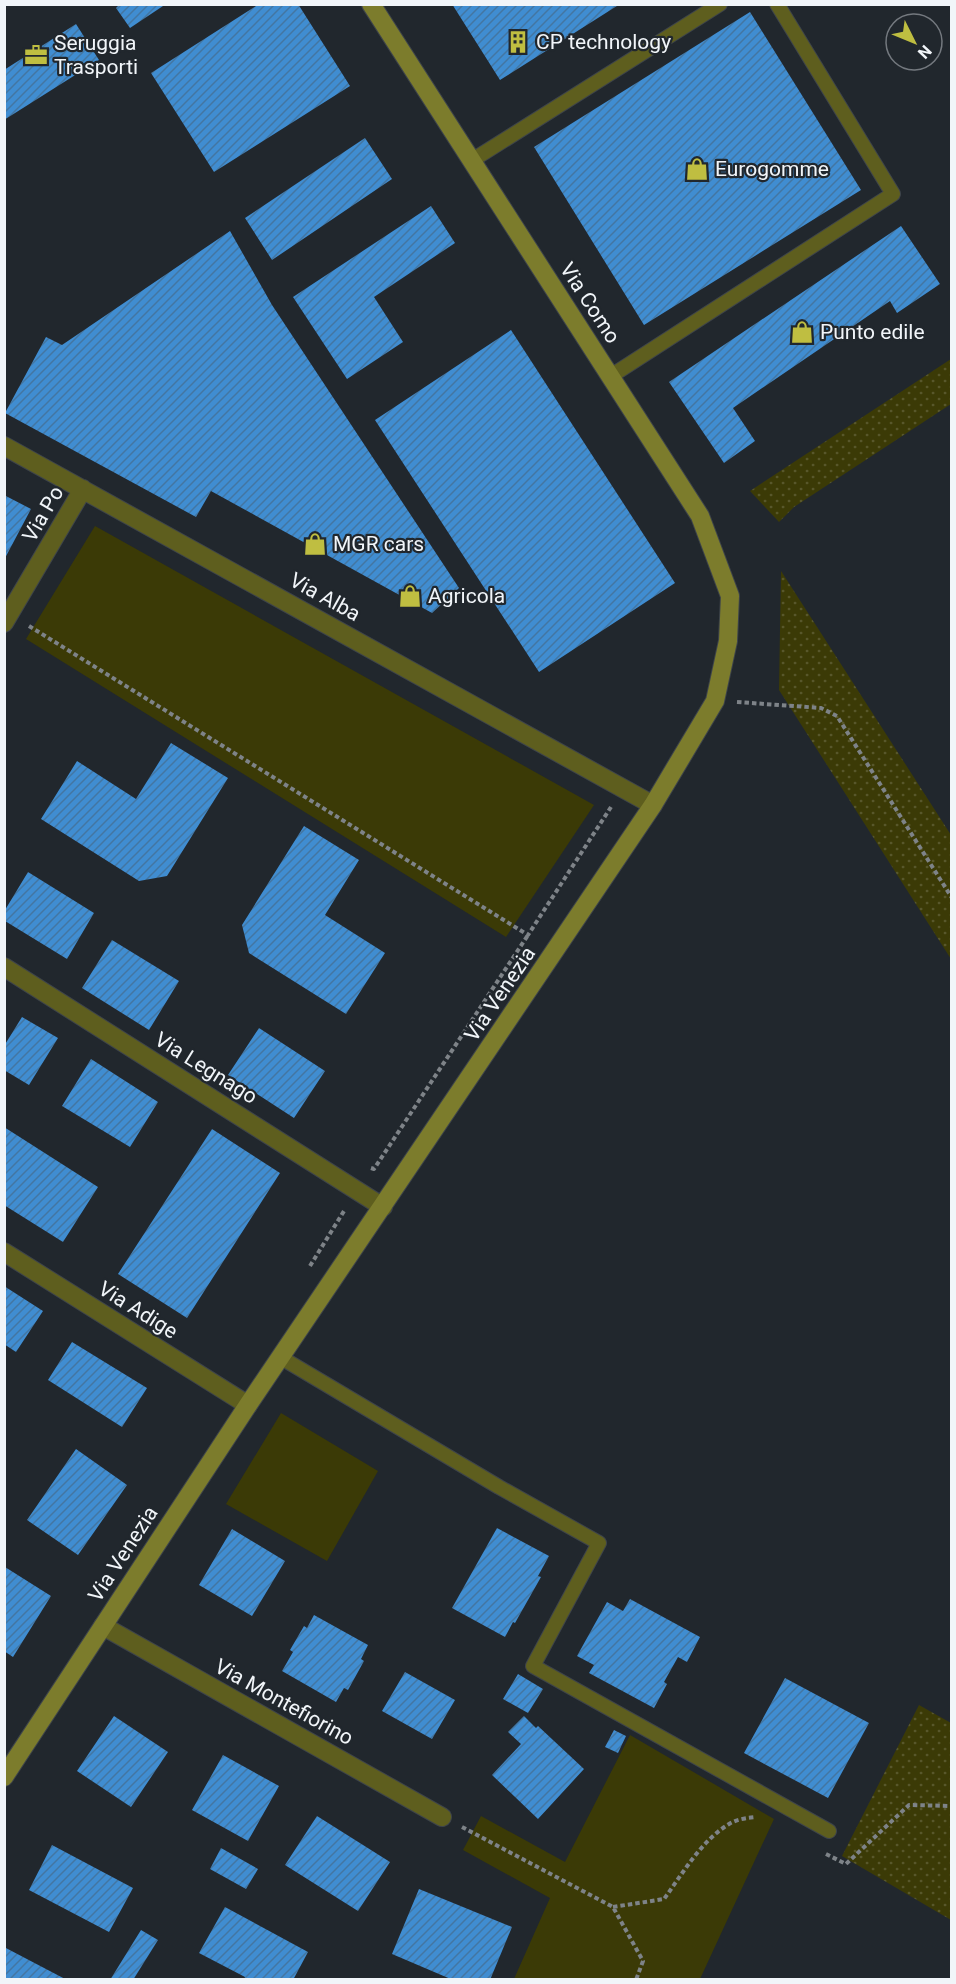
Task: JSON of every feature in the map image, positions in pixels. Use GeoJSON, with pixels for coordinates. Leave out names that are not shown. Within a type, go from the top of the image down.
{"type":"FeatureCollection","features":[{"type":"Feature","properties":{"kind":"street","name":"Via Como"},"geometry":{"type":"LineString","coordinates":[[371,4],[700,516],[730,596],[728,641]]}},
{"type":"Feature","properties":{"kind":"street","name":"Via Alba"},"geometry":{"type":"LineString","coordinates":[[4,446],[653,805]]}},
{"type":"Feature","properties":{"kind":"street","name":"Via Po"},"geometry":{"type":"LineString","coordinates":[[7,619],[84,489]]}},
{"type":"Feature","properties":{"kind":"street","name":"Via Venezia"},"geometry":{"type":"LineString","coordinates":[[4,1777],[280,1357],[653,805],[715,701],[728,641]]}},
{"type":"Feature","properties":{"kind":"street","name":"Via Legnago"},"geometry":{"type":"LineString","coordinates":[[4,967],[383,1207]]}},
{"type":"Feature","properties":{"kind":"street","name":"Via Adige"},"geometry":{"type":"LineString","coordinates":[[4,1252],[248,1405]]}},
{"type":"Feature","properties":{"kind":"street","name":"Via Montefiorino"},"geometry":{"type":"LineString","coordinates":[[103,1626],[442,1816]]}},
{"type":"Feature","properties":{"kind":"lane"},"geometry":{"type":"LineString","coordinates":[[471,161],[720,4]]}},
{"type":"Feature","properties":{"kind":"lane"},"geometry":{"type":"LineString","coordinates":[[611,376],[893,194],[777,4]]}},
{"type":"Feature","properties":{"kind":"lane"},"geometry":{"type":"LineString","coordinates":[[280,1357],[499,1487],[599,1543],[533,1665],[829,1831]]}},
{"type":"Feature","properties":{"kind":"path"},"geometry":{"type":"LineString","coordinates":[[7,619],[114,679],[528,935],[623,789]]}},
{"type":"Feature","properties":{"kind":"path"},"geometry":{"type":"LineString","coordinates":[[715,701],[821,708],[837,716],[951,898]]}},
{"type":"Feature","properties":{"kind":"path"},"geometry":{"type":"LineString","coordinates":[[821,1851],[846,1864],[909,1805],[951,1806]]}},
{"type":"Feature","properties":{"kind":"path"},"geometry":{"type":"LineString","coordinates":[[442,1816],[613,1907],[643,1961],[636,1980]]}},
{"type":"Feature","properties":{"kind":"path"},"geometry":{"type":"LineString","coordinates":[[613,1907],[664,1899],[702,1848],[729,1824],[743,1818],[760,1817]]}},
{"type":"Feature","properties":{"kind":"shaded area"},"geometry":{"type":"Polygon","coordinates":[[[951,359],[951,404],[794,507],[779,522],[750,491],[951,359]]]}},
{"type":"Feature","properties":{"kind":"shaded area"},"geometry":{"type":"Polygon","coordinates":[[[95,526],[594,805],[506,937],[26,639],[95,526]]]}},
{"type":"Feature","properties":{"kind":"shaded area"},"geometry":{"type":"Polygon","coordinates":[[[781,571],[951,835],[951,959],[779,690],[781,571]]]}},
{"type":"Feature","properties":{"kind":"shaded area"},"geometry":{"type":"Polygon","coordinates":[[[281,1413],[378,1471],[327,1561],[226,1504],[281,1413]]]}},
{"type":"Feature","properties":{"kind":"shaded area"},"geometry":{"type":"Polygon","coordinates":[[[919,1705],[951,1723],[951,1920],[842,1856],[919,1705]]]}},
{"type":"Feature","properties":{"kind":"shaded area"},"geometry":{"type":"Polygon","coordinates":[[[630,1735],[774,1819],[700,1979],[514,1979],[550,1898],[463,1850],[481,1816],[565,1862],[630,1735]]]}},
{"type":"Feature","properties":{"kind":"building"},"geometry":{"type":"Polygon","coordinates":[[[120,4],[166,4],[130,28],[116,8],[120,4]]]}},
{"type":"Feature","properties":{"kind":"building"},"geometry":{"type":"Polygon","coordinates":[[[259,4],[298,4],[350,86],[214,172],[151,73],[259,4]]]}},
{"type":"Feature","properties":{"kind":"building","name":"CP technology"},"geometry":{"type":"Polygon","coordinates":[[[452,4],[620,4],[500,80],[452,4]]]}},
{"type":"Feature","properties":{"kind":"building","name":"Eurogomme"},"geometry":{"type":"Polygon","coordinates":[[[750,12],[861,190],[644,325],[534,147],[750,12]]]}},
{"type":"Feature","properties":{"kind":"building"},"geometry":{"type":"Polygon","coordinates":[[[76,24],[99,60],[4,120],[4,70],[76,24]]]}},
{"type":"Feature","properties":{"kind":"building"},"geometry":{"type":"Polygon","coordinates":[[[365,138],[392,179],[272,260],[245,218],[365,138]]]}},
{"type":"Feature","properties":{"kind":"building"},"geometry":{"type":"Polygon","coordinates":[[[431,206],[455,243],[374,297],[403,342],[347,379],[293,297],[431,206]]]}},
{"type":"Feature","properties":{"kind":"building"},"geometry":{"type":"Polygon","coordinates":[[[901,226],[940,284],[897,313],[890,301],[733,408],[755,441],[724,463],[669,382],[901,226]]]}},
{"type":"Feature","properties":{"kind":"building"},"geometry":{"type":"Polygon","coordinates":[[[230,231],[272,305],[459,588],[432,613],[211,491],[196,517],[5,413],[46,337],[62,345],[230,231]]]}},
{"type":"Feature","properties":{"kind":"building"},"geometry":{"type":"Polygon","coordinates":[[[511,330],[675,583],[539,672],[375,420],[511,330]]]}},
{"type":"Feature","properties":{"kind":"building"},"geometry":{"type":"Polygon","coordinates":[[[4,495],[31,509],[4,560],[4,495]]]}},
{"type":"Feature","properties":{"kind":"building"},"geometry":{"type":"Polygon","coordinates":[[[171,743],[228,778],[167,876],[139,881],[41,819],[77,761],[136,799],[171,743]]]}},
{"type":"Feature","properties":{"kind":"building"},"geometry":{"type":"Polygon","coordinates":[[[304,826],[359,860],[325,915],[385,953],[346,1014],[249,953],[242,925],[304,826]]]}},
{"type":"Feature","properties":{"kind":"building"},"geometry":{"type":"Polygon","coordinates":[[[28,872],[94,913],[67,959],[5,921],[5,910],[28,872]]]}},
{"type":"Feature","properties":{"kind":"building"},"geometry":{"type":"Polygon","coordinates":[[[112,940],[179,981],[149,1030],[82,988],[112,940]]]}},
{"type":"Feature","properties":{"kind":"building"},"geometry":{"type":"Polygon","coordinates":[[[22,1017],[58,1038],[29,1085],[4,1070],[4,1046],[22,1017]]]}},
{"type":"Feature","properties":{"kind":"building"},"geometry":{"type":"Polygon","coordinates":[[[259,1028],[325,1071],[294,1118],[228,1075],[259,1028]]]}},
{"type":"Feature","properties":{"kind":"building"},"geometry":{"type":"Polygon","coordinates":[[[91,1059],[158,1102],[130,1147],[62,1106],[91,1059]]]}},
{"type":"Feature","properties":{"kind":"building"},"geometry":{"type":"Polygon","coordinates":[[[4,1127],[98,1187],[63,1242],[4,1205],[4,1127]]]}},
{"type":"Feature","properties":{"kind":"building"},"geometry":{"type":"Polygon","coordinates":[[[212,1129],[280,1173],[187,1318],[118,1274],[212,1129]]]}},
{"type":"Feature","properties":{"kind":"building"},"geometry":{"type":"Polygon","coordinates":[[[4,1286],[43,1311],[16,1352],[4,1344],[4,1286]]]}},
{"type":"Feature","properties":{"kind":"building"},"geometry":{"type":"Polygon","coordinates":[[[72,1342],[147,1388],[122,1427],[48,1380],[72,1342]]]}},
{"type":"Feature","properties":{"kind":"building"},"geometry":{"type":"Polygon","coordinates":[[[76,1449],[127,1485],[78,1555],[27,1520],[76,1449]]]}},
{"type":"Feature","properties":{"kind":"building"},"geometry":{"type":"Polygon","coordinates":[[[497,1528],[549,1556],[538,1576],[541,1577],[505,1637],[452,1608],[497,1528]]]}},
{"type":"Feature","properties":{"kind":"building"},"geometry":{"type":"Polygon","coordinates":[[[232,1529],[285,1561],[252,1616],[199,1585],[232,1529]]]}},
{"type":"Feature","properties":{"kind":"building"},"geometry":{"type":"Polygon","coordinates":[[[5,1567],[51,1596],[13,1657],[4,1651],[5,1567]]]}},
{"type":"Feature","properties":{"kind":"building"},"geometry":{"type":"Polygon","coordinates":[[[630,1599],[700,1637],[687,1662],[678,1657],[664,1682],[667,1684],[654,1708],[589,1673],[594,1665],[577,1656],[607,1602],[623,1611],[630,1599]]]}},
{"type":"Feature","properties":{"kind":"building"},"geometry":{"type":"Polygon","coordinates":[[[314,1615],[368,1645],[361,1659],[364,1661],[348,1690],[344,1688],[336,1702],[282,1671],[293,1652],[290,1650],[304,1626],[307,1628],[314,1615]]]}},
{"type":"Feature","properties":{"kind":"building"},"geometry":{"type":"Polygon","coordinates":[[[405,1672],[455,1700],[432,1739],[382,1711],[405,1672]]]}},
{"type":"Feature","properties":{"kind":"building"},"geometry":{"type":"Polygon","coordinates":[[[518,1674],[543,1689],[528,1713],[503,1699],[518,1674]]]}},
{"type":"Feature","properties":{"kind":"building"},"geometry":{"type":"Polygon","coordinates":[[[785,1678],[869,1723],[828,1798],[744,1753],[785,1678]]]}},
{"type":"Feature","properties":{"kind":"building"},"geometry":{"type":"Polygon","coordinates":[[[114,1716],[168,1752],[131,1807],[77,1771],[114,1716]]]}},
{"type":"Feature","properties":{"kind":"building"},"geometry":{"type":"Polygon","coordinates":[[[524,1716],[584,1769],[538,1819],[492,1775],[521,1744],[508,1732],[524,1716]]]}},
{"type":"Feature","properties":{"kind":"building"},"geometry":{"type":"Polygon","coordinates":[[[614,1730],[626,1736],[618,1753],[605,1747],[614,1730]]]}},
{"type":"Feature","properties":{"kind":"building"},"geometry":{"type":"Polygon","coordinates":[[[223,1755],[279,1786],[248,1841],[192,1810],[223,1755]]]}},
{"type":"Feature","properties":{"kind":"building"},"geometry":{"type":"Polygon","coordinates":[[[317,1816],[390,1862],[358,1911],[285,1865],[317,1816]]]}},
{"type":"Feature","properties":{"kind":"building"},"geometry":{"type":"Polygon","coordinates":[[[52,1845],[133,1888],[109,1932],[29,1890],[52,1845]]]}},
{"type":"Feature","properties":{"kind":"building"},"geometry":{"type":"Polygon","coordinates":[[[221,1848],[258,1869],[246,1889],[210,1869],[221,1848]]]}},
{"type":"Feature","properties":{"kind":"building"},"geometry":{"type":"Polygon","coordinates":[[[419,1889],[512,1927],[490,1980],[453,1980],[392,1954],[419,1889]]]}},
{"type":"Feature","properties":{"kind":"building"},"geometry":{"type":"Polygon","coordinates":[[[225,1907],[308,1952],[293,1980],[244,1980],[245,1977],[199,1953],[225,1907]]]}},
{"type":"Feature","properties":{"kind":"building"},"geometry":{"type":"Polygon","coordinates":[[[141,1930],[158,1940],[133,1980],[110,1980],[141,1930]]]}},
{"type":"Feature","properties":{"kind":"building"},"geometry":{"type":"Polygon","coordinates":[[[4,1947],[67,1980],[4,1980],[4,1947]]]}},
{"type":"Feature","properties":{"kind":"place","name":"CP technology"},"geometry":{"type":"Point","coordinates":[518,42]}},
{"type":"Feature","properties":{"kind":"place","name":"Seruggia Trasporti"},"geometry":{"type":"Point","coordinates":[36,55]}},
{"type":"Feature","properties":{"kind":"place","name":"Eurogomme"},"geometry":{"type":"Point","coordinates":[697,169]}},
{"type":"Feature","properties":{"kind":"place","name":"Punto edile"},"geometry":{"type":"Point","coordinates":[802,332]}},
{"type":"Feature","properties":{"kind":"place","name":"MGR cars"},"geometry":{"type":"Point","coordinates":[315,544]}},
{"type":"Feature","properties":{"kind":"place","name":"Agricola"},"geometry":{"type":"Point","coordinates":[410,596]}}]}
